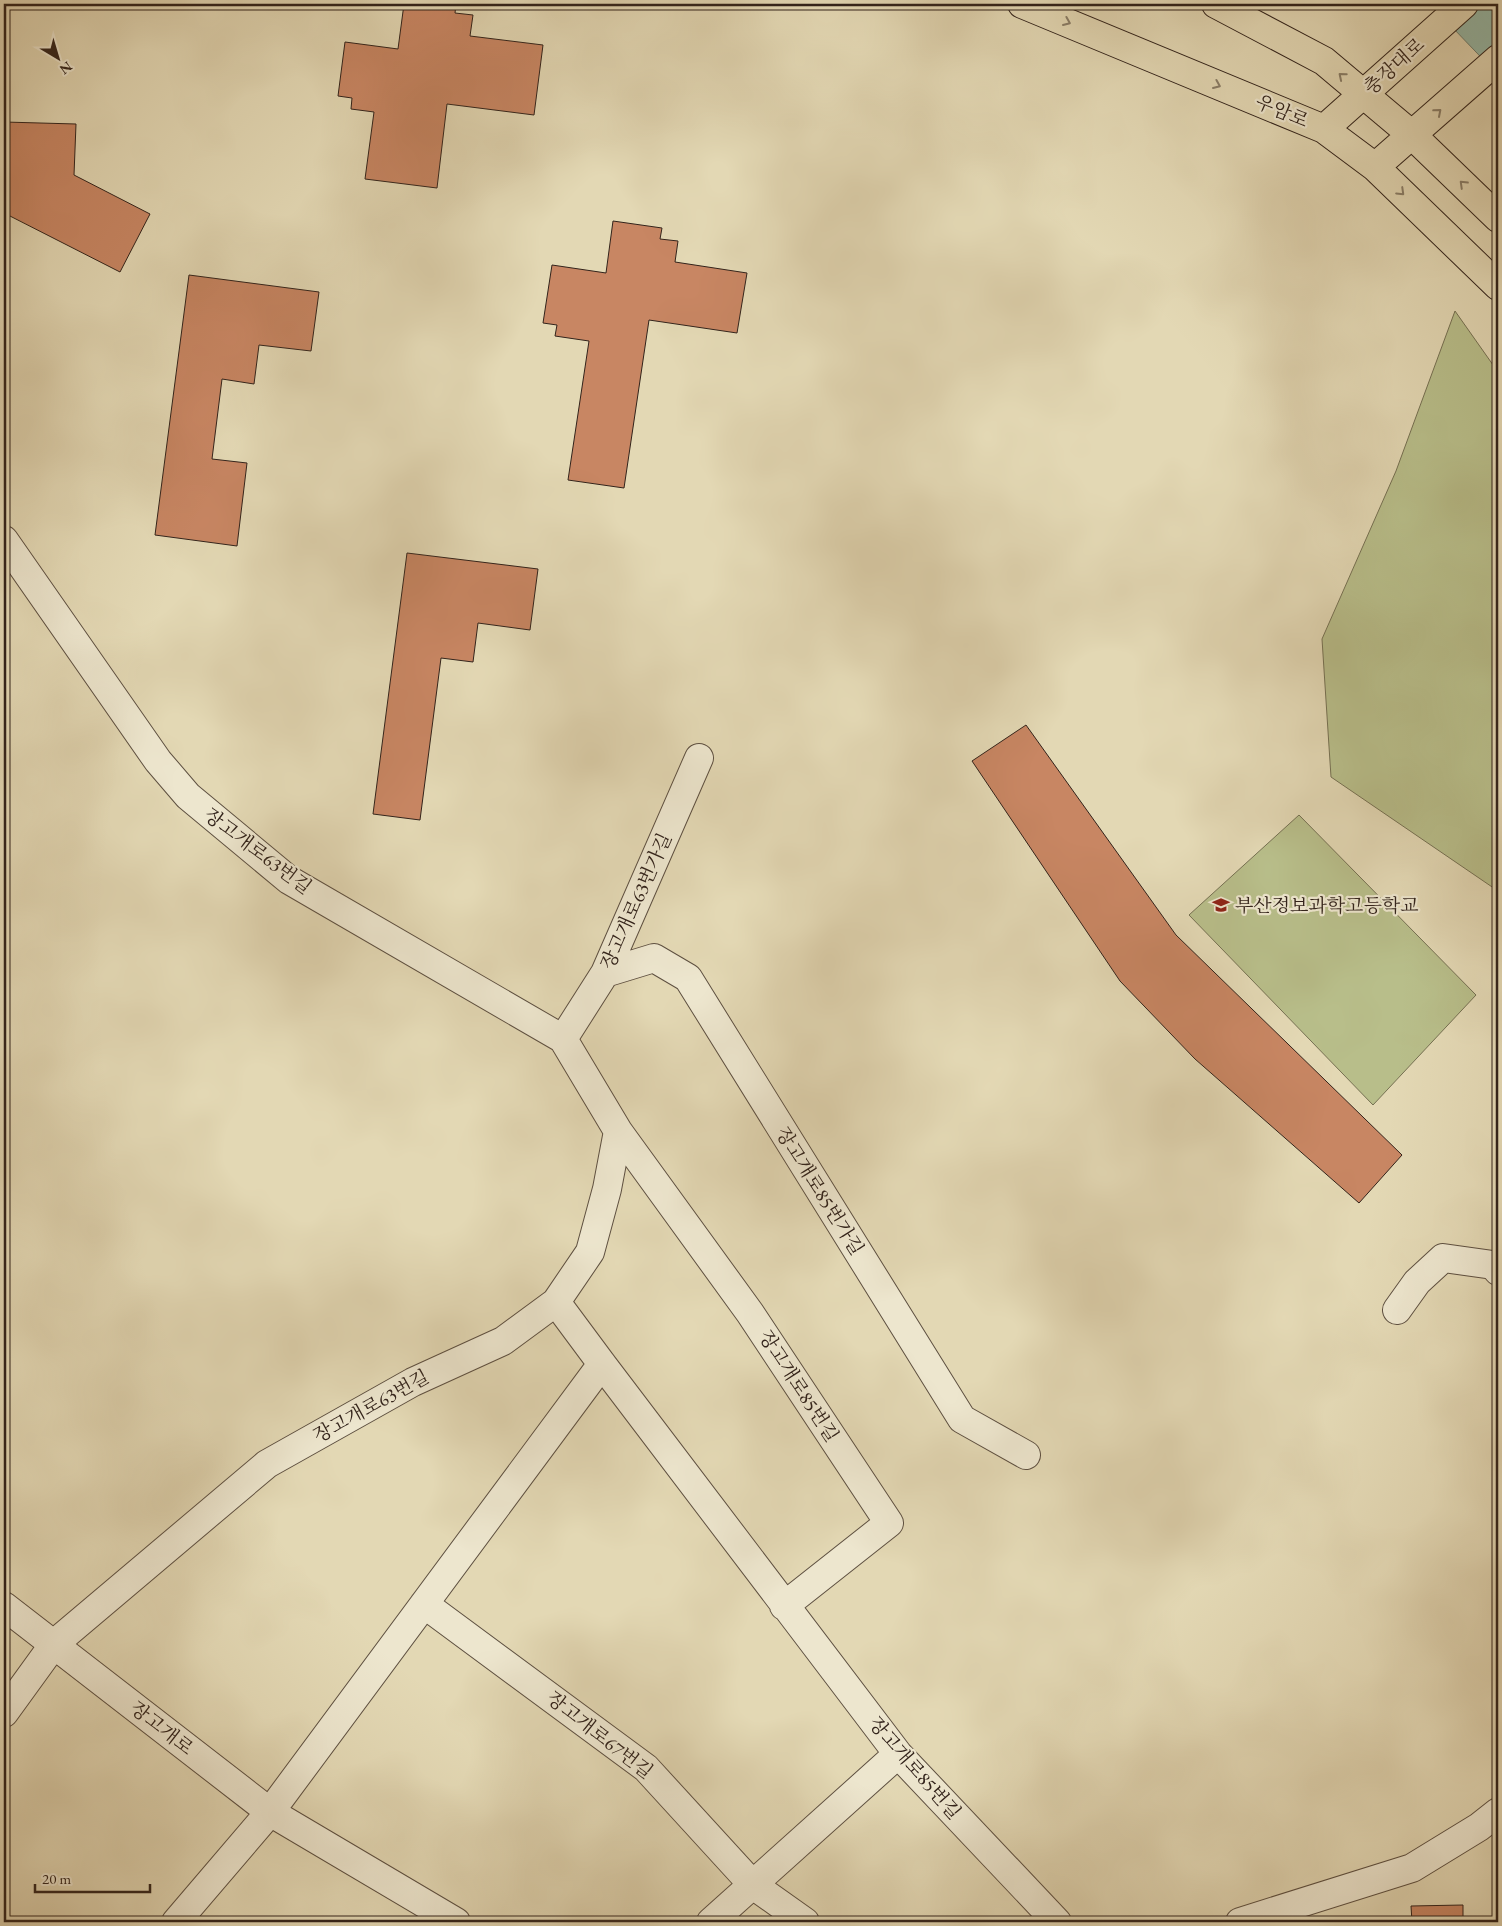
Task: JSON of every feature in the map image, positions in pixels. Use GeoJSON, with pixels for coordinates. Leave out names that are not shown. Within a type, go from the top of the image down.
{"type":"FeatureCollection","features":[{"type":"Feature","properties":{"kind":"main road","name":"우암로"},"geometry":{"type":"LineString","coordinates":[[1022,4],[1324,129],[1375,167],[1498,286]]}},
{"type":"Feature","properties":{"kind":"main road"},"geometry":{"type":"LineString","coordinates":[[1216,4],[1324,61],[1412,135],[1498,218]]}},
{"type":"Feature","properties":{"kind":"main road","name":"충장대로"},"geometry":{"type":"LineString","coordinates":[[1324,129],[1464,4]]}},
{"type":"Feature","properties":{"kind":"main road"},"geometry":{"type":"LineString","coordinates":[[1375,167],[1492,64]]}},
{"type":"Feature","properties":{"kind":"street","name":"장고개로63번길"},"geometry":{"type":"LineString","coordinates":[[4,540],[158,761],[188,796],[289,880],[563,1039],[618,1131],[750,1313]]}},
{"type":"Feature","properties":{"kind":"street","name":"장고개로63번가길"},"geometry":{"type":"LineString","coordinates":[[563,1039],[605,973],[699,758]]}},
{"type":"Feature","properties":{"kind":"street","name":"장고개로85번가길"},"geometry":{"type":"LineString","coordinates":[[605,973],[654,958],[688,978],[962,1419],[1026,1455]]}},
{"type":"Feature","properties":{"kind":"street","name":"장고개로63번길"},"geometry":{"type":"LineString","coordinates":[[54,1644],[267,1464],[413,1382],[503,1341],[556,1302],[590,1252],[607,1189],[618,1131]]}},
{"type":"Feature","properties":{"kind":"street"},"geometry":{"type":"LineString","coordinates":[[1396,1310],[1417,1282],[1443,1258],[1493,1266],[1498,1271]]}},
{"type":"Feature","properties":{"kind":"street","name":"장고개로85번길"},"geometry":{"type":"LineString","coordinates":[[556,1302],[784,1606],[898,1754],[1057,1922]]}},
{"type":"Feature","properties":{"kind":"street","name":"장고개로85번길"},"geometry":{"type":"LineString","coordinates":[[750,1313],[889,1523],[784,1606]]}},
{"type":"Feature","properties":{"kind":"street"},"geometry":{"type":"LineString","coordinates":[[176,1922],[270,1812],[602,1364]]}},
{"type":"Feature","properties":{"kind":"street","name":"장고개로67번길"},"geometry":{"type":"LineString","coordinates":[[424,1604],[646,1768],[752,1885],[805,1922]]}},
{"type":"Feature","properties":{"kind":"street","name":"장고개로"},"geometry":{"type":"LineString","coordinates":[[4,1606],[270,1812],[456,1922]]}},
{"type":"Feature","properties":{"kind":"street"},"geometry":{"type":"LineString","coordinates":[[4,1712],[54,1644]]}},
{"type":"Feature","properties":{"kind":"street"},"geometry":{"type":"LineString","coordinates":[[710,1922],[898,1754]]}},
{"type":"Feature","properties":{"kind":"street"},"geometry":{"type":"LineString","coordinates":[[1240,1922],[1412,1868],[1479,1827],[1498,1812]]}},
{"type":"Feature","properties":{"kind":"green space"},"geometry":{"type":"Polygon","coordinates":[[[1455,311],[1498,372],[1498,891],[1331,777],[1322,639],[1396,471],[1455,311]]]}},
{"type":"Feature","properties":{"kind":"green space"},"geometry":{"type":"Polygon","coordinates":[[[1299,815],[1476,995],[1373,1105],[1189,915],[1299,815]]]}},
{"type":"Feature","properties":{"kind":"shaded area"},"geometry":{"type":"Polygon","coordinates":[[[1430,4],[1498,4],[1498,75],[1430,4]]]}},
{"type":"Feature","properties":{"kind":"building"},"geometry":{"type":"Polygon","coordinates":[[[404,4],[456,4],[455,13],[473,15],[470,36],[543,45],[534,115],[447,104],[437,188],[365,179],[374,112],[351,109],[352,98],[338,96],[345,42],[398,49],[404,4]]]}},
{"type":"Feature","properties":{"kind":"building"},"geometry":{"type":"Polygon","coordinates":[[[4,122],[76,124],[74,175],[150,214],[120,272],[6,214],[4,204],[4,122]]]}},
{"type":"Feature","properties":{"kind":"building"},"geometry":{"type":"Polygon","coordinates":[[[613,221],[662,228],[660,239],[678,241],[675,262],[747,273],[737,333],[649,320],[624,488],[568,480],[589,341],[555,336],[557,325],[543,323],[552,265],[606,273],[613,221]]]}},
{"type":"Feature","properties":{"kind":"building"},"geometry":{"type":"Polygon","coordinates":[[[189,275],[319,292],[311,351],[259,345],[254,384],[222,379],[212,459],[247,463],[237,546],[155,535],[189,275]]]}},
{"type":"Feature","properties":{"kind":"building"},"geometry":{"type":"Polygon","coordinates":[[[407,553],[538,569],[530,630],[478,623],[473,662],[441,658],[420,820],[373,814],[407,553]]]}},
{"type":"Feature","properties":{"kind":"building"},"geometry":{"type":"Polygon","coordinates":[[[1026,725],[1176,935],[1402,1155],[1359,1203],[1195,1059],[1120,981],[972,761],[1026,725]]]}},
{"type":"Feature","properties":{"kind":"building"},"geometry":{"type":"Polygon","coordinates":[[[1463,1905],[1463,1922],[1412,1922],[1411,1906],[1463,1905]]]}},
{"type":"Feature","properties":{"kind":"place","name":"부산정보과학고등학교"},"geometry":{"type":"Point","coordinates":[1221,905]}}]}
